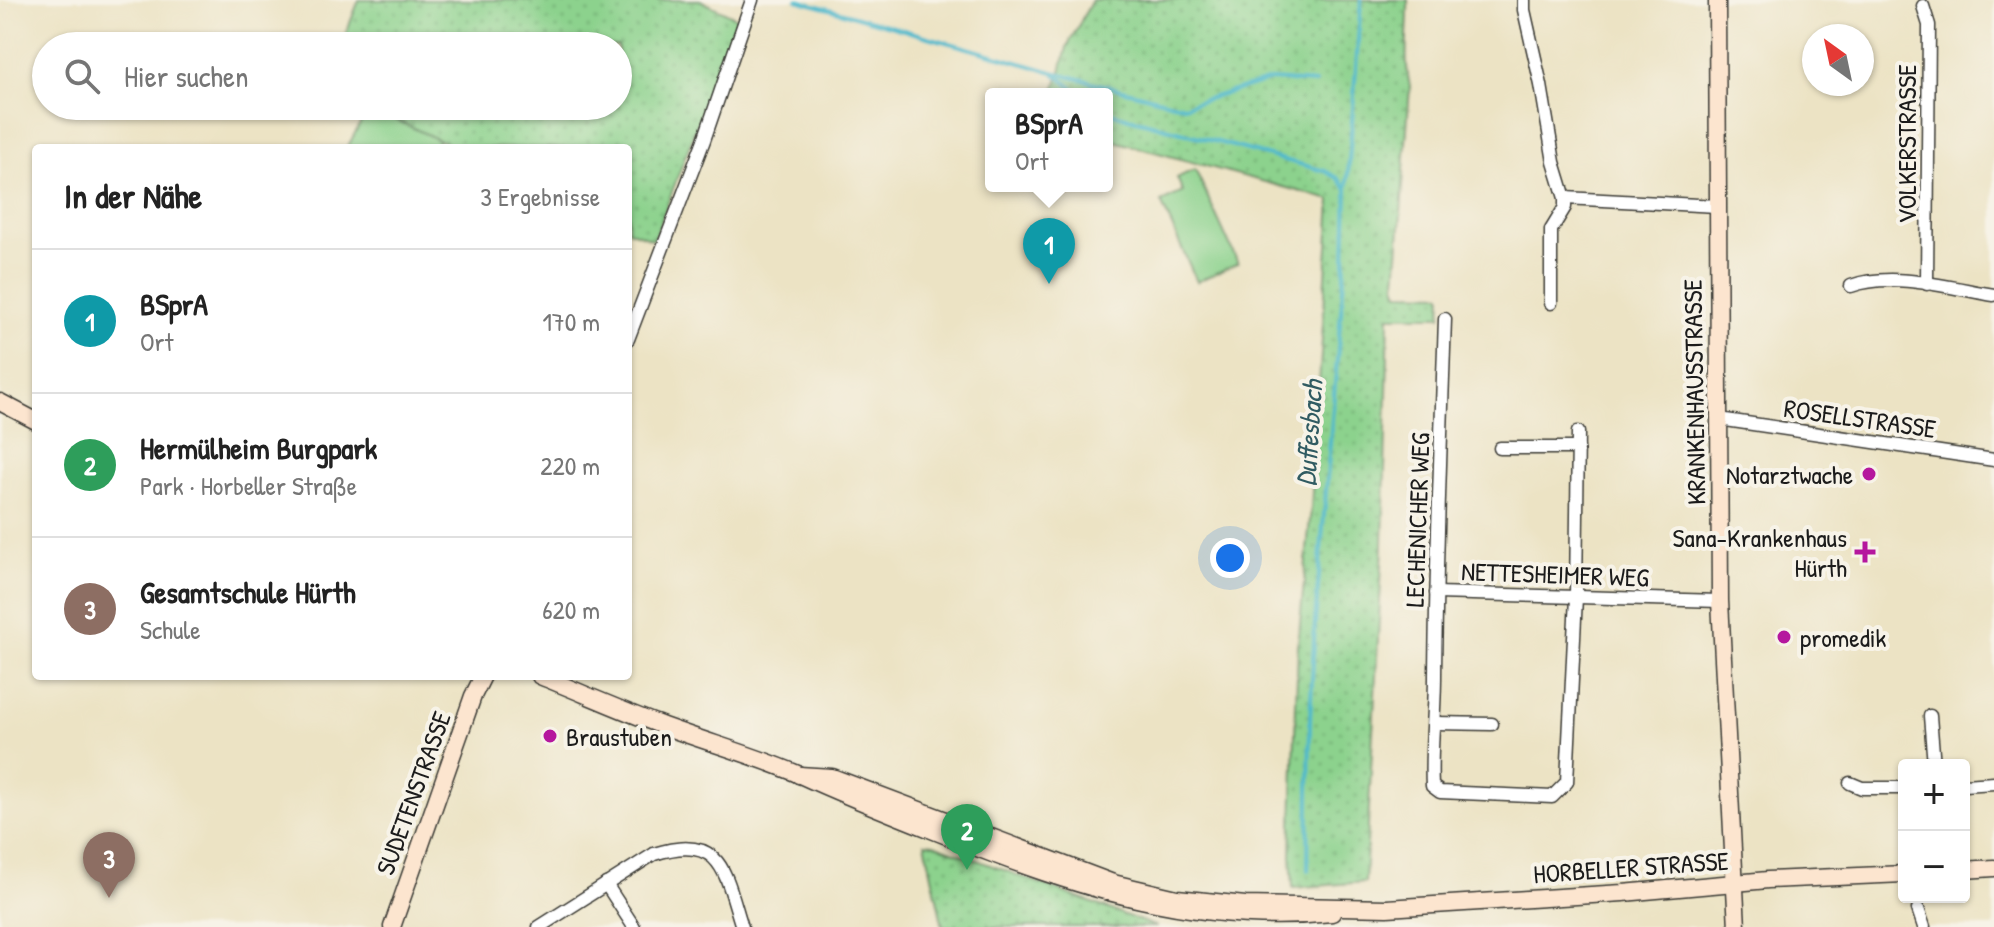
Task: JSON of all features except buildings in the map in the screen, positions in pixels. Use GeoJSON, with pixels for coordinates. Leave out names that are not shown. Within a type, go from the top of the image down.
{"type":"FeatureCollection","features":[{"type":"Feature","properties":{"kind":"street"},"geometry":{"type":"LineString","coordinates":[[632,329],[704,140],[752,0]]}},
{"type":"Feature","properties":{"kind":"street","name":"KRANKENHAUSSTRASSE"},"geometry":{"type":"LineString","coordinates":[[1717,0],[1720,601],[1737,927]]}},
{"type":"Feature","properties":{"kind":"street"},"geometry":{"type":"LineString","coordinates":[[1524,5],[1554,162],[1565,198],[1565,207],[1551,230],[1551,303]]}},
{"type":"Feature","properties":{"kind":"street","name":"VOLKERSTRASSE"},"geometry":{"type":"LineString","coordinates":[[1923,6],[1929,25],[1927,284]]}},
{"type":"Feature","properties":{"kind":"street"},"geometry":{"type":"LineString","coordinates":[[1565,198],[1717,206]]}},
{"type":"Feature","properties":{"kind":"street"},"geometry":{"type":"LineString","coordinates":[[1851,286],[1866,280],[1885,279],[1994,295]]}},
{"type":"Feature","properties":{"kind":"street","name":"LECHENICHER WEG"},"geometry":{"type":"LineString","coordinates":[[1445,319],[1432,781],[1432,786],[1440,792],[1552,797],[1567,782],[1576,597]]}},
{"type":"Feature","properties":{"kind":"street"},"geometry":{"type":"LineString","coordinates":[[0,402],[32,419]]}},
{"type":"Feature","properties":{"kind":"street","name":"ROSELLSTRASSE"},"geometry":{"type":"LineString","coordinates":[[1719,419],[1994,460]]}},
{"type":"Feature","properties":{"kind":"street"},"geometry":{"type":"LineString","coordinates":[[1576,597],[1578,432]]}},
{"type":"Feature","properties":{"kind":"street"},"geometry":{"type":"LineString","coordinates":[[1500,448],[1578,448]]}},
{"type":"Feature","properties":{"kind":"street","name":"NETTESHEIMER WEG"},"geometry":{"type":"LineString","coordinates":[[1436,593],[1720,601]]}},
{"type":"Feature","properties":{"kind":"street","name":"SUDETENSTRASSE"},"geometry":{"type":"LineString","coordinates":[[392,927],[481,680]]}},
{"type":"Feature","properties":{"kind":"street","name":"HORBELLER STRASSE"},"geometry":{"type":"LineString","coordinates":[[550,680],[655,723],[799,775],[829,790],[1011,862],[1141,905],[1179,913],[1252,920],[1361,908],[1898,874]]}},
{"type":"Feature","properties":{"kind":"street"},"geometry":{"type":"LineString","coordinates":[[1930,716],[1934,759]]}},
{"type":"Feature","properties":{"kind":"street"},"geometry":{"type":"LineString","coordinates":[[1435,723],[1492,724]]}},
{"type":"Feature","properties":{"kind":"street"},"geometry":{"type":"LineString","coordinates":[[1850,783],[1870,789],[1898,788]]}},
{"type":"Feature","properties":{"kind":"street"},"geometry":{"type":"LineString","coordinates":[[1970,785],[1994,783]]}},
{"type":"Feature","properties":{"kind":"street"},"geometry":{"type":"LineString","coordinates":[[539,927],[654,854],[672,848],[696,848],[720,862],[742,927]]}},
{"type":"Feature","properties":{"kind":"street"},"geometry":{"type":"LineString","coordinates":[[1970,870],[1994,868]]}},
{"type":"Feature","properties":{"kind":"street"},"geometry":{"type":"LineString","coordinates":[[606,884],[634,927]]}},
{"type":"Feature","properties":{"kind":"street"},"geometry":{"type":"LineString","coordinates":[[1918,909],[1924,927]]}},
{"type":"Feature","properties":{"kind":"green space"},"geometry":{"type":"Polygon","coordinates":[[[359,0],[700,0],[737,18],[654,240],[632,232],[632,144],[448,144],[397,120],[632,120],[632,32],[346,32],[359,0]]]}},
{"type":"Feature","properties":{"kind":"green space"},"geometry":{"type":"Polygon","coordinates":[[[1092,0],[1408,0],[1410,86],[1396,284],[1399,293],[1442,294],[1441,316],[1389,316],[1383,545],[1365,882],[1293,888],[1291,855],[1298,645],[1311,508],[1331,200],[1113,141],[1113,88],[1055,88],[1067,47],[1092,0]]]}},
{"type":"Feature","properties":{"kind":"green space"},"geometry":{"type":"Polygon","coordinates":[[[362,120],[397,120],[439,140],[437,144],[349,144],[362,120]]]}},
{"type":"Feature","properties":{"kind":"green space"},"geometry":{"type":"Polygon","coordinates":[[[1195,169],[1238,263],[1197,282],[1161,202],[1183,192],[1177,178],[1195,169]]]}},
{"type":"Feature","properties":{"kind":"green space"},"geometry":{"type":"Polygon","coordinates":[[[925,843],[934,844],[1157,927],[943,927],[925,843]]]}},
{"type":"Feature","properties":{"kind":"waterway"},"geometry":{"type":"LineString","coordinates":[[797,0],[1184,106],[1271,80],[1315,83]]}},
{"type":"Feature","properties":{"kind":"waterway","name":"Duffesbach"},"geometry":{"type":"LineString","coordinates":[[1308,870],[1315,622],[1345,264],[1347,189],[1361,0]]}},
{"type":"Feature","properties":{"kind":"waterway"},"geometry":{"type":"LineString","coordinates":[[1054,73],[1073,88]]}},
{"type":"Feature","properties":{"kind":"waterway"},"geometry":{"type":"LineString","coordinates":[[1113,114],[1325,171],[1338,178],[1346,188]]}},
{"type":"Feature","properties":{"kind":"place","name":"BSprA"},"geometry":{"type":"Point","coordinates":[1049,284]}},
{"type":"Feature","properties":{"kind":"place","name":"Notarztwache"},"geometry":{"type":"Point","coordinates":[1869,474]}},
{"type":"Feature","properties":{"kind":"place","name":"Sana-Krankenhaus Hürth"},"geometry":{"type":"Point","coordinates":[1865,552]}},
{"type":"Feature","properties":{"kind":"place","name":"promedik"},"geometry":{"type":"Point","coordinates":[1784,637]}},
{"type":"Feature","properties":{"kind":"place","name":"Braustuben"},"geometry":{"type":"Point","coordinates":[550,736]}},
{"type":"Feature","properties":{"kind":"place","name":"Hermülheim Burgpark"},"geometry":{"type":"Point","coordinates":[967,870]}},
{"type":"Feature","properties":{"kind":"place","name":"Gesamtschule Hürth"},"geometry":{"type":"Point","coordinates":[109,898]}}]}
